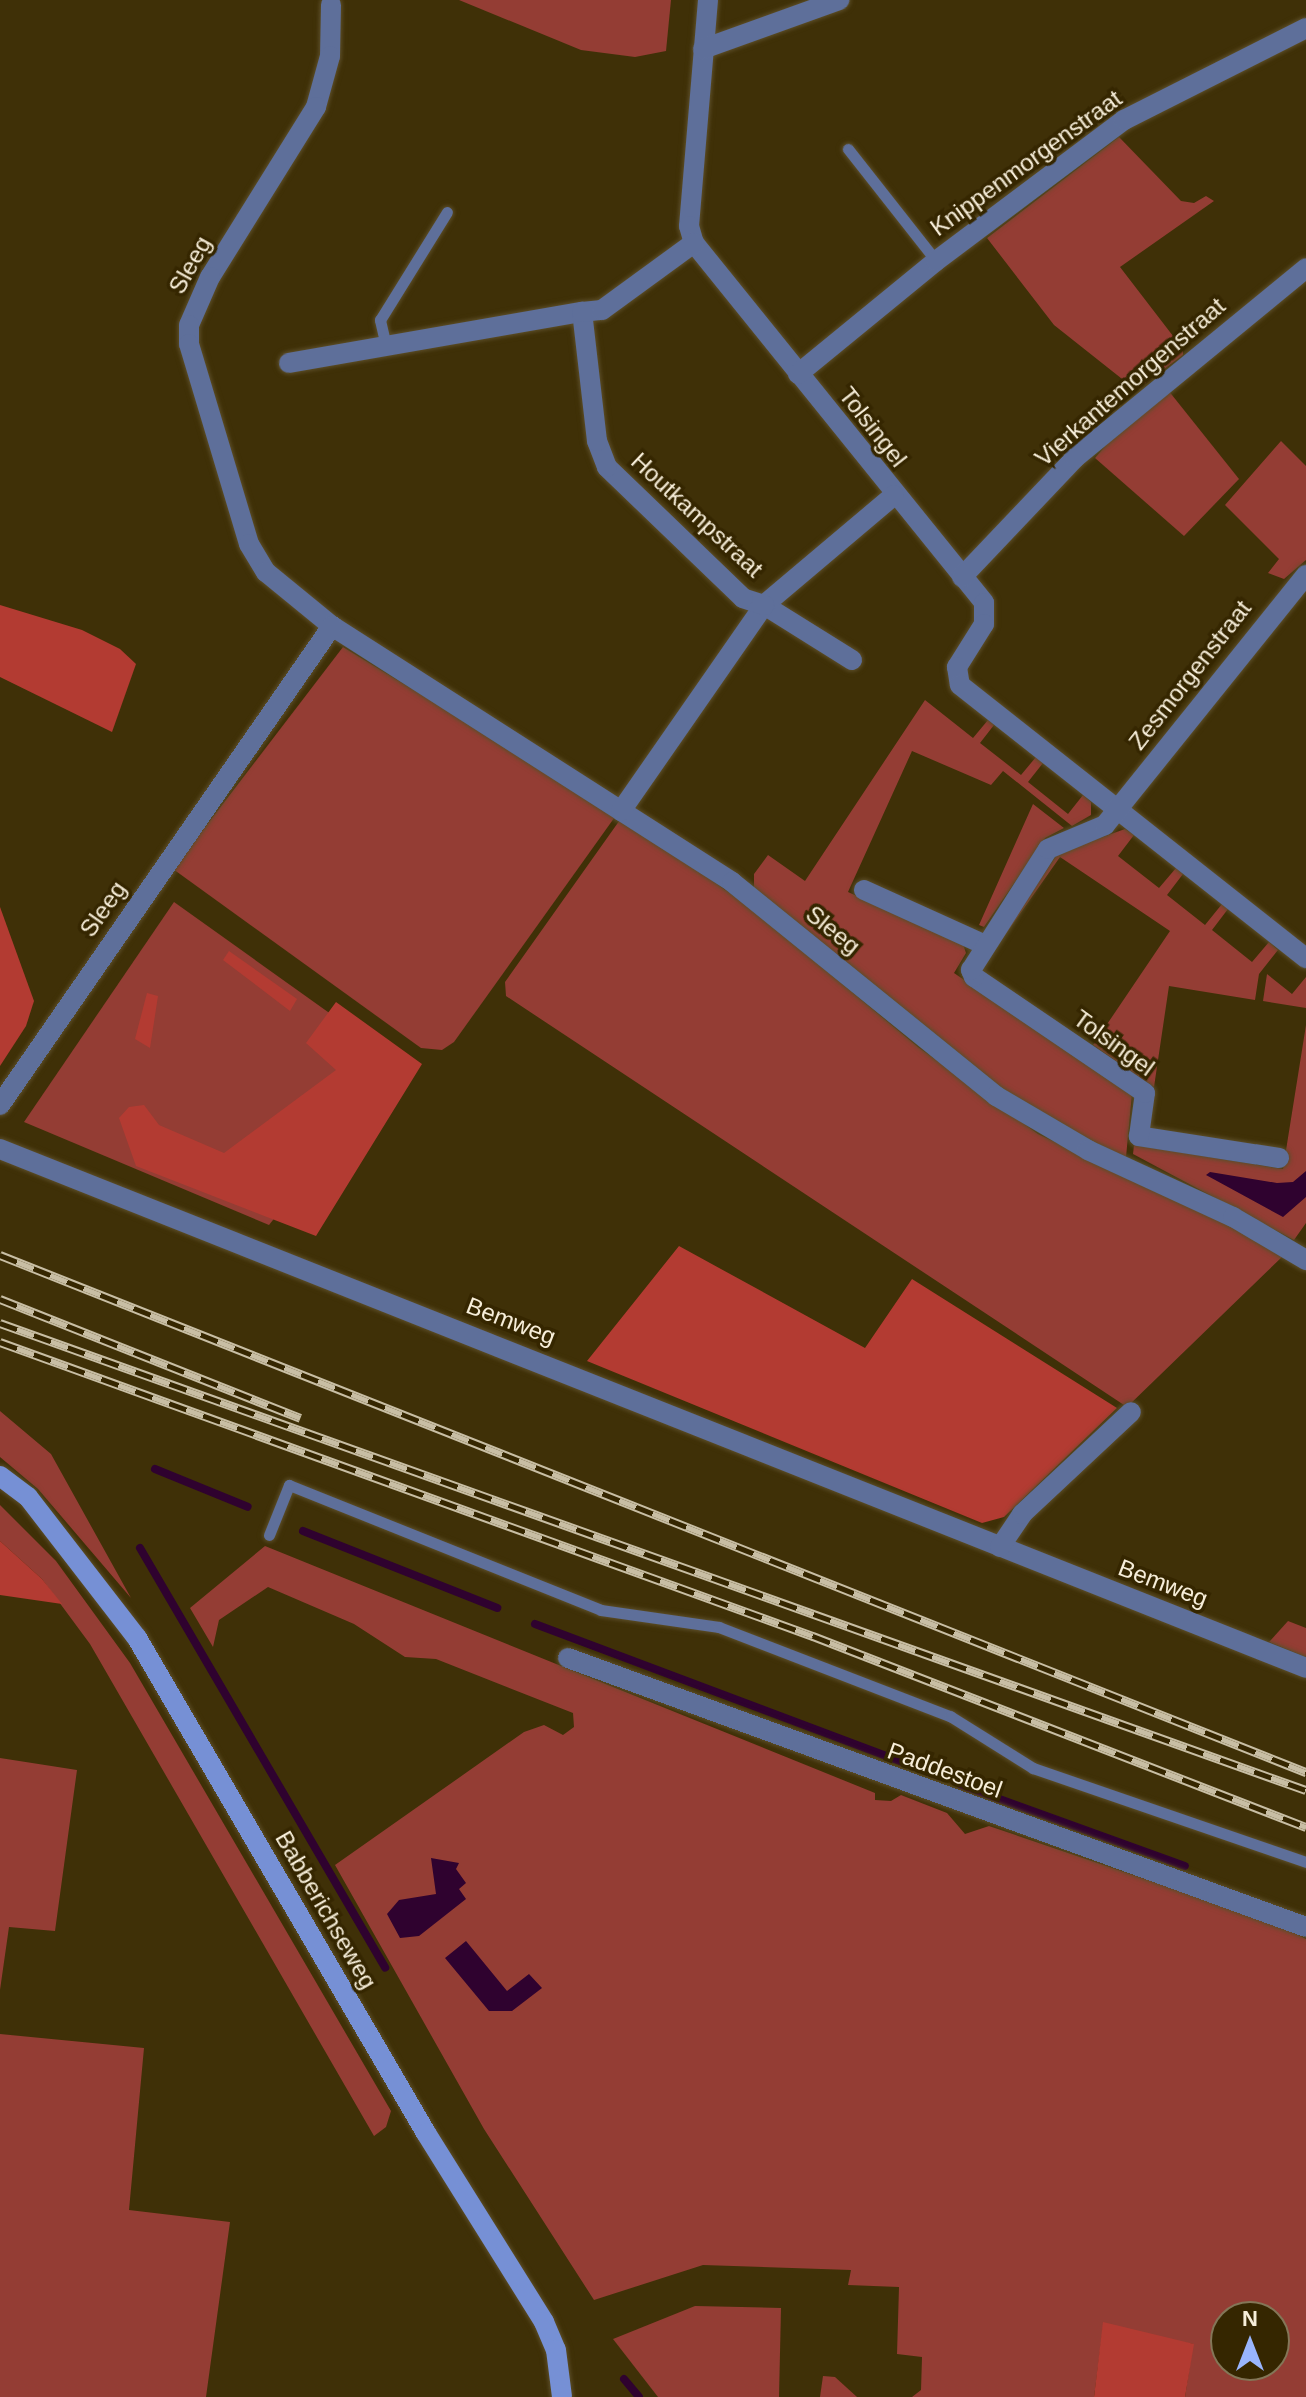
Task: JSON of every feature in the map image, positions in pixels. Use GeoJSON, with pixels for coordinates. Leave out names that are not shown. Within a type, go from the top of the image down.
{"type":"FeatureCollection","features":[{"type":"Feature","properties":{"kind":"street"},"geometry":{"type":"LineString","coordinates":[[289,363],[602,310],[694,243],[689,226],[708,0]]}},
{"type":"Feature","properties":{"kind":"street"},"geometry":{"type":"LineString","coordinates":[[703,49],[839,0]]}},
{"type":"Feature","properties":{"kind":"street","name":"Sleeg"},"geometry":{"type":"LineString","coordinates":[[331,5],[330,56],[316,107],[195,303],[189,344],[249,544],[266,572],[332,626],[732,882],[996,1096],[1088,1150],[1271,1236],[1306,1260]]}},
{"type":"Feature","properties":{"kind":"street","name":"Knippenmorgenstraat"},"geometry":{"type":"LineString","coordinates":[[798,374],[936,261],[1124,120],[1306,28]]}},
{"type":"Feature","properties":{"kind":"street","name":"Tolsingel"},"geometry":{"type":"LineString","coordinates":[[694,243],[962,577],[987,613],[957,667],[960,685],[1306,958]]}},
{"type":"Feature","properties":{"kind":"street","name":"Vierkantemorgenstraat"},"geometry":{"type":"LineString","coordinates":[[962,577],[1075,458],[1306,268]]}},
{"type":"Feature","properties":{"kind":"street","name":"Houtkampstraat"},"geometry":{"type":"LineString","coordinates":[[582,312],[597,441],[607,467],[743,598],[764,605],[852,660]]}},
{"type":"Feature","properties":{"kind":"street","name":"Houtkampstraat"},"geometry":{"type":"LineString","coordinates":[[621,811],[764,605],[894,495]]}},
{"type":"Feature","properties":{"kind":"street","name":"Zesmorgenstraat"},"geometry":{"type":"LineString","coordinates":[[1118,810],[1306,575]]}},
{"type":"Feature","properties":{"kind":"street","name":"Sleeg"},"geometry":{"type":"LineString","coordinates":[[0,1105],[332,626]]}},
{"type":"Feature","properties":{"kind":"street","name":"Tolsingel"},"geometry":{"type":"LineString","coordinates":[[1118,810],[1098,829],[1048,849],[972,962],[974,977],[1145,1093],[1139,1136],[1279,1158]]}},
{"type":"Feature","properties":{"kind":"street"},"geometry":{"type":"LineString","coordinates":[[864,890],[983,944]]}},
{"type":"Feature","properties":{"kind":"street","name":"Bemweg"},"geometry":{"type":"LineString","coordinates":[[0,1149],[1306,1668]]}},
{"type":"Feature","properties":{"kind":"street"},"geometry":{"type":"LineString","coordinates":[[1000,1547],[1022,1514],[1131,1412]]}},
{"type":"Feature","properties":{"kind":"street","name":"Babberichseweg"},"geometry":{"type":"LineString","coordinates":[[0,1476],[28,1497],[137,1638],[426,2133],[544,2322],[556,2350],[562,2397]]}},
{"type":"Feature","properties":{"kind":"street","name":"Paddestoel"},"geometry":{"type":"LineString","coordinates":[[568,1658],[1306,1927]]}},
{"type":"Feature","properties":{"kind":"lane"},"geometry":{"type":"LineString","coordinates":[[848,149],[936,261]]}},
{"type":"Feature","properties":{"kind":"lane"},"geometry":{"type":"LineString","coordinates":[[386,346],[380,320],[447,212]]}},
{"type":"Feature","properties":{"kind":"lane"},"geometry":{"type":"LineString","coordinates":[[269,1535],[289,1485],[601,1610],[719,1627],[950,1716],[1033,1768],[1306,1862]]}},
{"type":"Feature","properties":{"kind":"shaded area"},"geometry":{"type":"Polygon","coordinates":[[[459,0],[671,0],[666,51],[635,57],[581,50],[459,0]]]}},
{"type":"Feature","properties":{"kind":"shaded area"},"geometry":{"type":"Polygon","coordinates":[[[1119,137],[1181,201],[1194,203],[1206,196],[1214,201],[1120,267],[1183,349],[1183,355],[1136,390],[1054,325],[987,238],[1119,137]]]}},
{"type":"Feature","properties":{"kind":"shaded area"},"geometry":{"type":"Polygon","coordinates":[[[1168,390],[1239,479],[1184,536],[1095,458],[1125,423],[1168,390]]]}},
{"type":"Feature","properties":{"kind":"shaded area"},"geometry":{"type":"Polygon","coordinates":[[[1281,441],[1306,466],[1306,560],[1284,579],[1268,573],[1279,559],[1225,505],[1281,441]]]}},
{"type":"Feature","properties":{"kind":"shaded area"},"geometry":{"type":"Polygon","coordinates":[[[0,605],[82,630],[120,649],[136,664],[112,732],[0,677],[0,605]]]}},
{"type":"Feature","properties":{"kind":"shaded area"},"geometry":{"type":"Polygon","coordinates":[[[343,647],[617,814],[454,1042],[442,1050],[421,1048],[173,869],[343,647]]]}},
{"type":"Feature","properties":{"kind":"shaded area"},"geometry":{"type":"Polygon","coordinates":[[[925,700],[973,738],[988,720],[994,725],[980,743],[1021,775],[1036,757],[1043,763],[1028,782],[1068,814],[1083,795],[1091,802],[1091,815],[1072,826],[1003,771],[991,785],[912,751],[848,892],[963,944],[966,953],[954,973],[1132,1094],[1126,1157],[1068,1130],[991,1081],[754,888],[754,874],[768,855],[805,881],[925,700]]]}},
{"type":"Feature","properties":{"kind":"shaded area"},"geometry":{"type":"Polygon","coordinates":[[[1033,804],[1064,828],[1045,838],[984,927],[979,925],[1033,804]]]}},
{"type":"Feature","properties":{"kind":"shaded area"},"geometry":{"type":"Polygon","coordinates":[[[622,817],[748,906],[918,1047],[1038,1134],[1245,1232],[1283,1256],[1127,1407],[506,996],[505,982],[622,817]]]}},
{"type":"Feature","properties":{"kind":"shaded area"},"geometry":{"type":"Polygon","coordinates":[[[1125,829],[1134,835],[1118,856],[1159,888],[1176,868],[1183,874],[1167,895],[1205,925],[1222,904],[1228,909],[1212,930],[1252,962],[1269,942],[1278,950],[1259,974],[1255,1000],[1169,986],[1154,1087],[1093,1045],[1170,931],[1060,857],[982,968],[1058,853],[1125,829]]]}},
{"type":"Feature","properties":{"kind":"shaded area"},"geometry":{"type":"Polygon","coordinates":[[[174,902],[398,1062],[269,1225],[24,1122],[174,902]]]}},
{"type":"Feature","properties":{"kind":"shaded area"},"geometry":{"type":"Polygon","coordinates":[[[0,907],[34,1001],[26,1026],[0,1066],[0,907]]]}},
{"type":"Feature","properties":{"kind":"shaded area"},"geometry":{"type":"Polygon","coordinates":[[[229,951],[297,999],[290,1011],[223,960],[229,951]]]}},
{"type":"Feature","properties":{"kind":"shaded area"},"geometry":{"type":"Polygon","coordinates":[[[1267,974],[1292,994],[1306,977],[1306,1008],[1263,1001],[1267,974]]]}},
{"type":"Feature","properties":{"kind":"shaded area"},"geometry":{"type":"Polygon","coordinates":[[[147,993],[158,996],[150,1048],[135,1039],[147,993]]]}},
{"type":"Feature","properties":{"kind":"shaded area"},"geometry":{"type":"Polygon","coordinates":[[[336,1002],[422,1064],[316,1236],[136,1166],[119,1118],[129,1107],[144,1105],[159,1125],[224,1153],[336,1070],[306,1043],[336,1002]]]}},
{"type":"Feature","properties":{"kind":"shaded area"},"geometry":{"type":"Polygon","coordinates":[[[1306,1025],[1306,1223],[1294,1240],[1133,1154],[1134,1145],[1283,1169],[1306,1025]]]}},
{"type":"Feature","properties":{"kind":"shaded area"},"geometry":{"type":"Polygon","coordinates":[[[1306,1171],[1306,1197],[1283,1217],[1206,1175],[1210,1172],[1277,1183],[1293,1182],[1306,1171]]]}},
{"type":"Feature","properties":{"kind":"shaded area"},"geometry":{"type":"Polygon","coordinates":[[[679,1246],[865,1348],[912,1279],[1117,1408],[1004,1517],[982,1523],[587,1361],[679,1246]]]}},
{"type":"Feature","properties":{"kind":"shaded area"},"geometry":{"type":"Polygon","coordinates":[[[0,1411],[51,1454],[131,1598],[38,1489],[0,1457],[0,1411]]]}},
{"type":"Feature","properties":{"kind":"shaded area"},"geometry":{"type":"Polygon","coordinates":[[[0,1505],[56,1561],[130,1663],[391,2111],[386,2127],[374,2136],[90,1644],[42,1579],[0,1541],[0,1505]]]}},
{"type":"Feature","properties":{"kind":"shaded area"},"geometry":{"type":"Polygon","coordinates":[[[0,1541],[42,1579],[62,1604],[0,1595],[0,1541]]]}},
{"type":"Feature","properties":{"kind":"shaded area"},"geometry":{"type":"Polygon","coordinates":[[[265,1546],[875,1793],[875,1800],[891,1801],[901,1795],[947,1813],[965,1834],[989,1826],[1274,1923],[1306,1939],[1306,2397],[1185,2397],[1193,2344],[1103,2328],[1094,2397],[912,2397],[921,2390],[922,2357],[897,2354],[899,2287],[848,2285],[851,2270],[703,2265],[594,2300],[484,2129],[335,1865],[524,1732],[544,1725],[563,1735],[574,1727],[573,1713],[436,1659],[405,1657],[354,1624],[268,1587],[219,1620],[213,1647],[190,1608],[265,1546]]]}},
{"type":"Feature","properties":{"kind":"shaded area"},"geometry":{"type":"Polygon","coordinates":[[[1288,1621],[1306,1628],[1306,1657],[1269,1642],[1288,1621]]]}},
{"type":"Feature","properties":{"kind":"shaded area"},"geometry":{"type":"Polygon","coordinates":[[[0,1758],[77,1770],[55,1931],[9,1927],[0,1990],[0,1758]]]}},
{"type":"Feature","properties":{"kind":"shaded area"},"geometry":{"type":"Polygon","coordinates":[[[431,1858],[459,1863],[456,1869],[466,1883],[459,1889],[466,1899],[419,1936],[400,1938],[387,1914],[399,1900],[436,1894],[431,1858]]]}},
{"type":"Feature","properties":{"kind":"shaded area"},"geometry":{"type":"Polygon","coordinates":[[[466,1941],[507,1991],[529,1974],[542,1988],[512,2011],[489,2011],[445,1958],[466,1941]]]}},
{"type":"Feature","properties":{"kind":"shaded area"},"geometry":{"type":"Polygon","coordinates":[[[0,2034],[144,2048],[129,2210],[230,2222],[206,2397],[0,2397],[0,2034]]]}},
{"type":"Feature","properties":{"kind":"shaded area"},"geometry":{"type":"Polygon","coordinates":[[[695,2306],[781,2308],[779,2397],[658,2397],[613,2339],[695,2306]]]}},
{"type":"Feature","properties":{"kind":"shaded area"},"geometry":{"type":"Polygon","coordinates":[[[1103,2322],[1194,2344],[1185,2397],[1094,2397],[1103,2322]]]}},
{"type":"Feature","properties":{"kind":"shaded area"},"geometry":{"type":"Polygon","coordinates":[[[823,2376],[835,2377],[857,2397],[820,2397],[823,2376]]]}},
{"type":"Feature","properties":{"kind":"waterway"},"geometry":{"type":"LineString","coordinates":[[155,1469],[248,1507]]}},
{"type":"Feature","properties":{"kind":"waterway"},"geometry":{"type":"LineString","coordinates":[[303,1531],[497,1608]]}},
{"type":"Feature","properties":{"kind":"waterway"},"geometry":{"type":"LineString","coordinates":[[140,1548],[385,1968]]}},
{"type":"Feature","properties":{"kind":"waterway"},"geometry":{"type":"LineString","coordinates":[[535,1624],[942,1777]]}},
{"type":"Feature","properties":{"kind":"waterway"},"geometry":{"type":"LineString","coordinates":[[961,1785],[1185,1866]]}},
{"type":"Feature","properties":{"kind":"waterway"},"geometry":{"type":"LineString","coordinates":[[624,2379],[639,2397]]}},
{"type":"Feature","properties":{"kind":"railway"},"geometry":{"type":"LineString","coordinates":[[0,1255],[1306,1772]]}},
{"type":"Feature","properties":{"kind":"railway"},"geometry":{"type":"LineString","coordinates":[[0,1299],[300,1418]]}},
{"type":"Feature","properties":{"kind":"railway"},"geometry":{"type":"LineString","coordinates":[[0,1323],[1306,1790]]}},
{"type":"Feature","properties":{"kind":"railway"},"geometry":{"type":"LineString","coordinates":[[0,1342],[813,1636],[1306,1827]]}}]}
